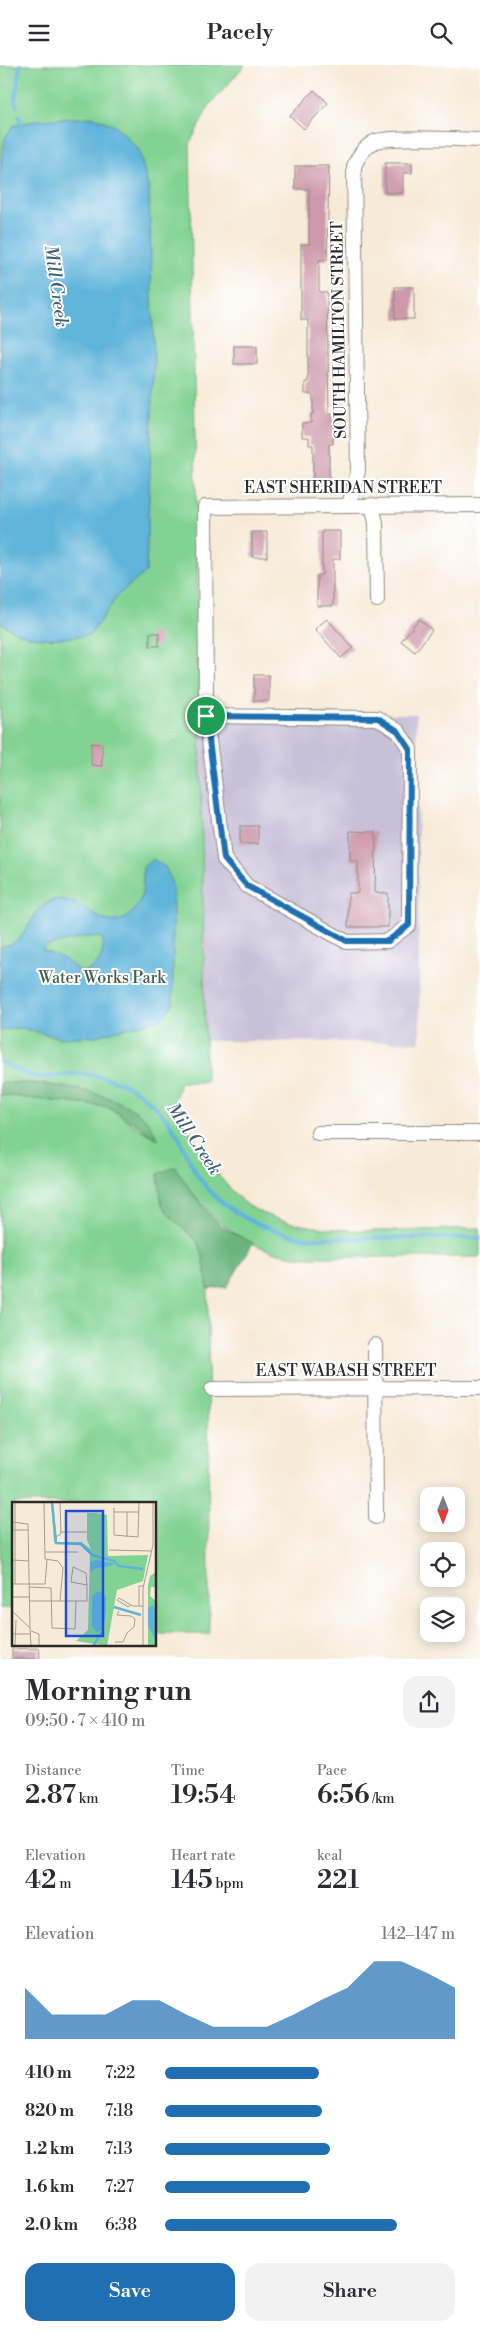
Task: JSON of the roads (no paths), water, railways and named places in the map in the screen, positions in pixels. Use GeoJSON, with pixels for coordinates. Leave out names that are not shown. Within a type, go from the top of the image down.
{"type":"FeatureCollection","features":[{"type":"Feature","properties":{"kind":"street","name":"SOUTH HAMILTON STREET"},"geometry":{"type":"LineString","coordinates":[[349,505],[358,471],[354,166],[359,155],[374,142],[480,140]]}},
{"type":"Feature","properties":{"kind":"street"},"geometry":{"type":"LineString","coordinates":[[372,505],[376,523],[377,600]]}},
{"type":"Feature","properties":{"kind":"street","name":"EAST SHERIDAN STREET"},"geometry":{"type":"LineString","coordinates":[[206,716],[205,507],[480,505]]}},
{"type":"Feature","properties":{"kind":"street"},"geometry":{"type":"LineString","coordinates":[[206,716],[378,718],[398,731],[410,749],[409,925],[388,941],[347,941],[247,886],[224,859],[206,716]]}},
{"type":"Feature","properties":{"kind":"street"},"geometry":{"type":"LineString","coordinates":[[318,1133],[480,1133]]}},
{"type":"Feature","properties":{"kind":"street"},"geometry":{"type":"LineString","coordinates":[[375,1345],[376,1517]]}},
{"type":"Feature","properties":{"kind":"street","name":"EAST WABASH STREET"},"geometry":{"type":"LineString","coordinates":[[212,1389],[480,1388]]}},
{"type":"Feature","properties":{"kind":"water"},"geometry":{"type":"Polygon","coordinates":[[[94,117],[116,126],[139,150],[149,191],[154,364],[146,572],[119,594],[90,635],[67,638],[31,637],[10,628],[0,621],[0,168],[5,138],[13,126],[38,120],[94,117]]]}},
{"type":"Feature","properties":{"kind":"water"},"geometry":{"type":"Polygon","coordinates":[[[153,859],[166,868],[173,888],[173,1004],[162,1019],[95,1036],[61,1038],[21,1028],[0,1030],[0,947],[12,944],[20,938],[36,913],[46,903],[53,900],[63,899],[72,902],[109,921],[118,921],[128,916],[138,905],[142,894],[143,867],[153,859]],[[85,937],[46,946],[42,950],[64,959],[81,972],[87,971],[96,965],[101,957],[103,940],[99,937],[85,937]]]}},
{"type":"Feature","properties":{"kind":"waterway","name":"Mill Creek"},"geometry":{"type":"LineString","coordinates":[[17,107],[15,101],[20,65]]}},
{"type":"Feature","properties":{"kind":"waterway","name":"Mill Creek"},"geometry":{"type":"LineString","coordinates":[[19,116],[22,129]]}},
{"type":"Feature","properties":{"kind":"waterway","name":"Mill Creek"},"geometry":{"type":"LineString","coordinates":[[0,1062],[34,1076],[47,1077],[70,1074],[98,1076],[117,1081],[134,1090],[155,1106],[170,1123],[196,1173],[221,1202],[247,1219],[276,1231],[307,1238],[480,1238]]}},
{"type":"Feature","properties":{"kind":"park label","name":"Water Works Park"},"geometry":{"type":"Point","coordinates":[102,978]}}]}
